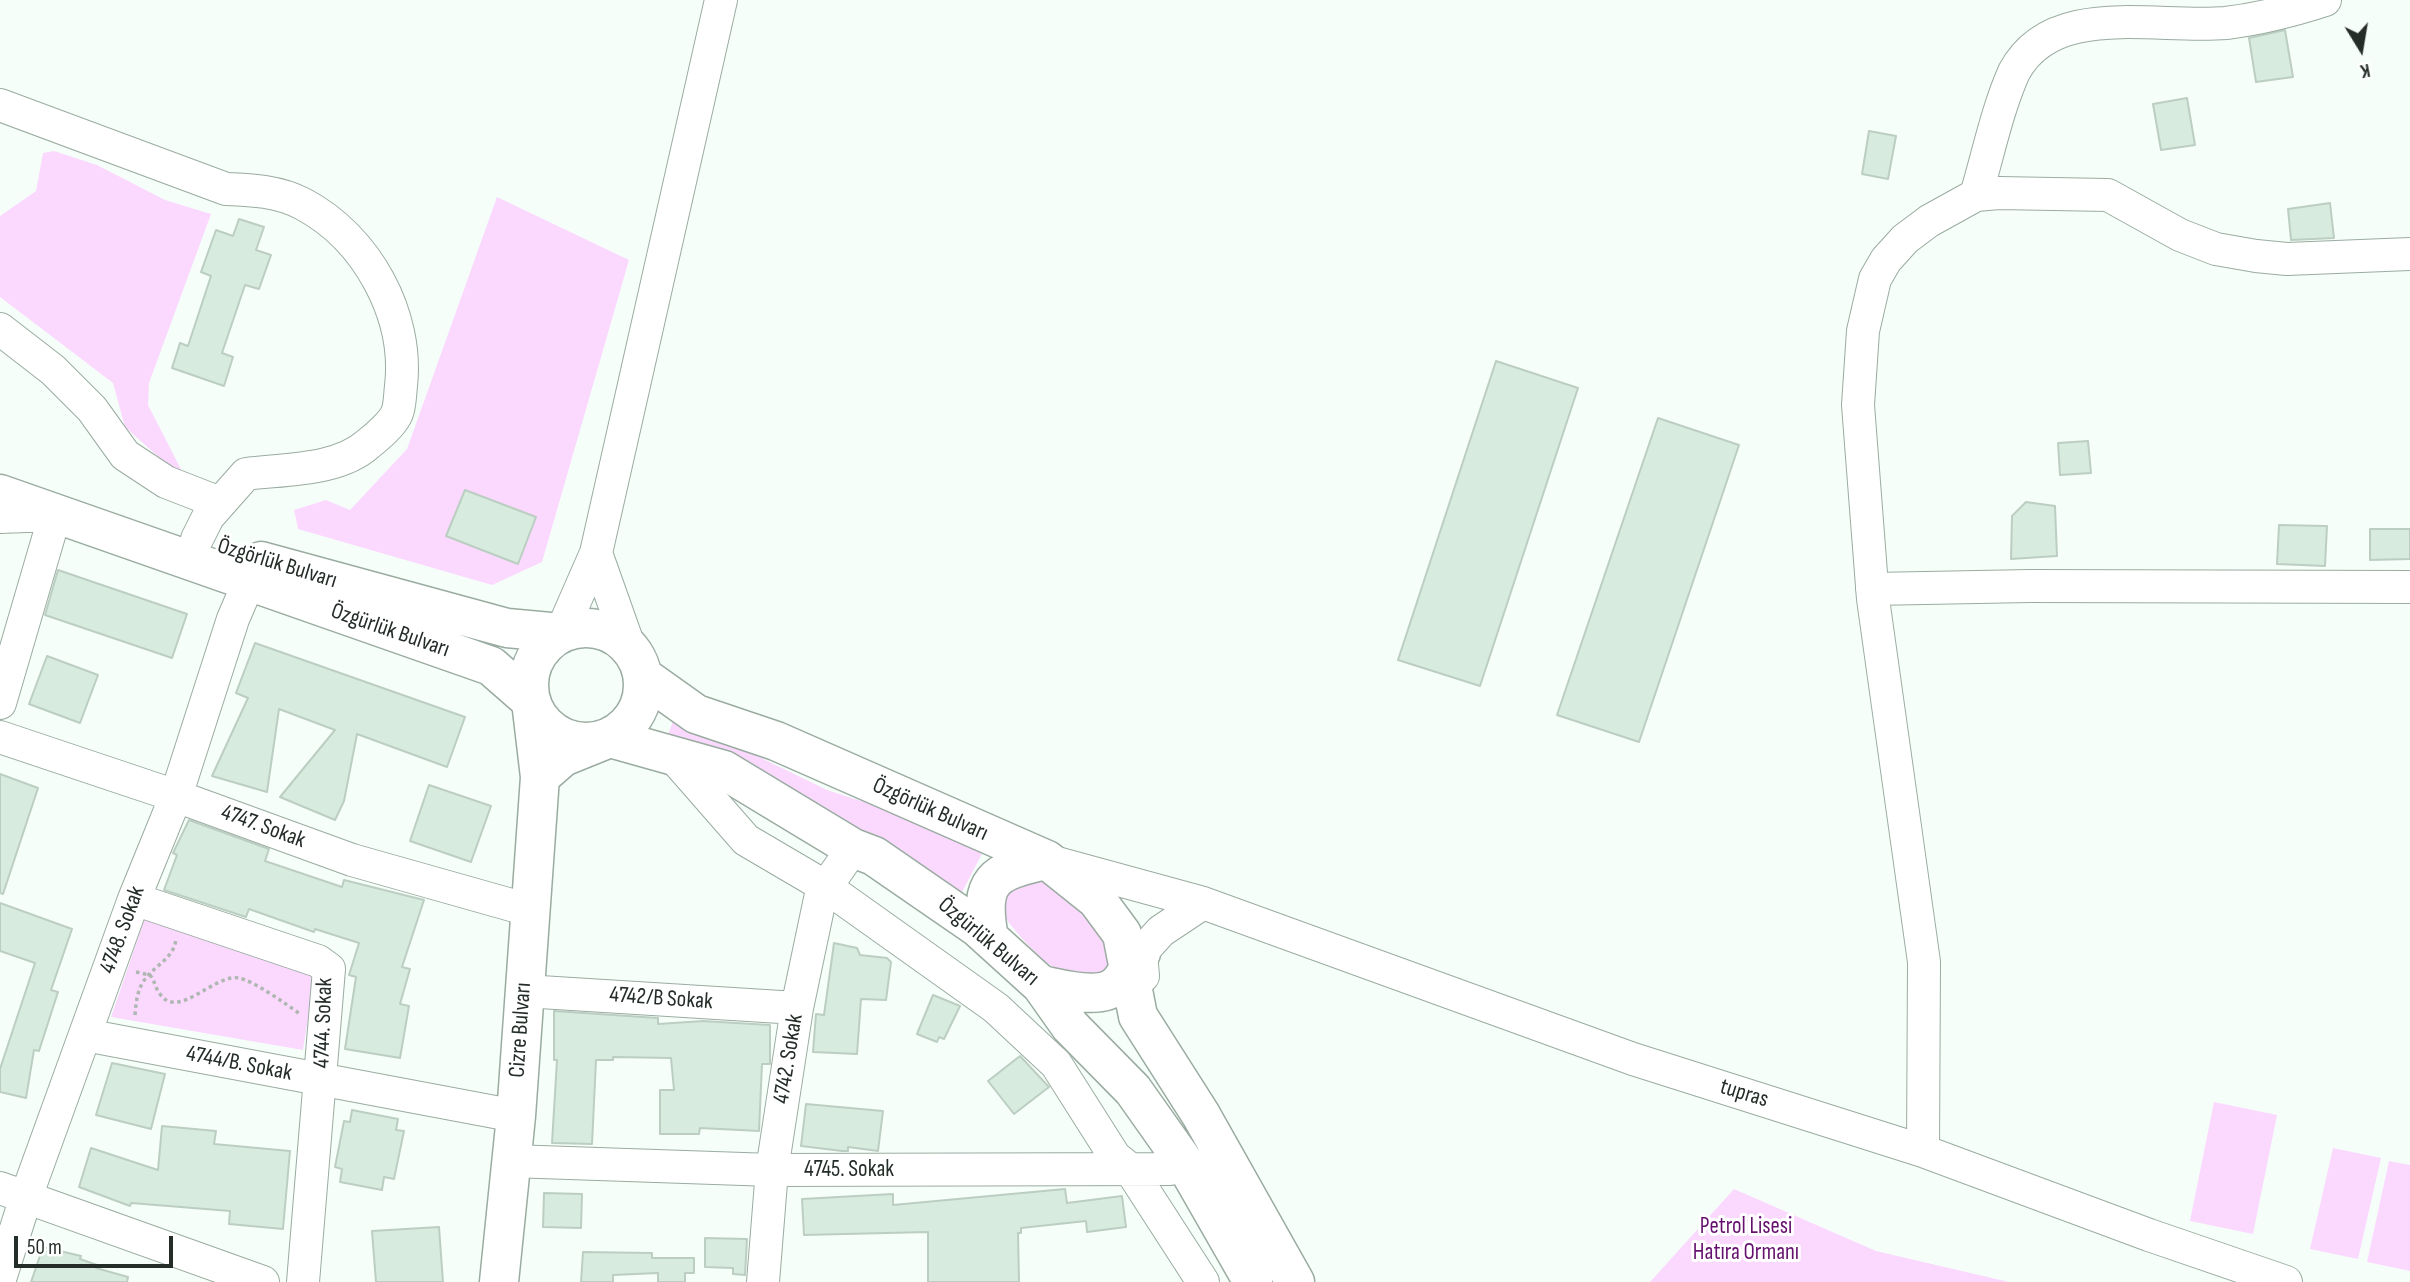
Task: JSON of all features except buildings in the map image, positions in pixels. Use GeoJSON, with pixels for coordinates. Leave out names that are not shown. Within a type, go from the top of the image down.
{"type":"FeatureCollection","features":[{"type":"Feature","properties":{"kind":"main road","name":"Özgörlük Bulvarı"},"geometry":{"type":"LineString","coordinates":[[0,467],[259,561],[507,628],[561,633]]}},
{"type":"Feature","properties":{"kind":"main road","name":"Özgürlük Bulvarı"},"geometry":{"type":"LineString","coordinates":[[0,495],[491,666],[531,701]]}},
{"type":"Feature","properties":{"kind":"main road"},"geometry":{"type":"LineString","coordinates":[[540,777],[563,757],[610,738],[622,730],[636,713],[644,692],[636,662],[614,635],[597,629],[579,628],[561,633],[538,654],[529,685],[531,701],[540,719],[554,732],[571,740],[591,743],[610,738]]}},
{"type":"Feature","properties":{"kind":"main road","name":"Özgörlük Bulvarı"},"geometry":{"type":"LineString","coordinates":[[636,662],[696,715],[776,741],[1047,860],[1097,901],[1122,934],[1135,957],[1139,1016],[1201,1115],[1295,1282]]}},
{"type":"Feature","properties":{"kind":"main road","name":"Cizre Bulvarı"},"geometry":{"type":"LineString","coordinates":[[499,1282],[516,1116],[540,777],[531,701]]}},
{"type":"Feature","properties":{"kind":"main road","name":"Özgürlük Bulvarı"},"geometry":{"type":"LineString","coordinates":[[610,738],[669,752],[724,770],[853,848],[874,856],[989,938],[1041,985],[1070,1026],[1133,1090],[1186,1164],[1242,1279]]}},
{"type":"Feature","properties":{"kind":"main road"},"geometry":{"type":"LineString","coordinates":[[989,938],[984,903],[992,884],[999,876],[1017,866],[1047,860]]}},
{"type":"Feature","properties":{"kind":"main road"},"geometry":{"type":"LineString","coordinates":[[1041,985],[1064,990],[1105,992],[1118,984],[1135,957]]}},
{"type":"Feature","properties":{"kind":"street"},"geometry":{"type":"LineString","coordinates":[[561,633],[596,553],[721,0]]}},
{"type":"Feature","properties":{"kind":"street"},"geometry":{"type":"LineString","coordinates":[[1976,195],[2014,71],[2036,40],[2061,24],[2102,18],[2162,23],[2227,23],[2325,0]]}},
{"type":"Feature","properties":{"kind":"street"},"geometry":{"type":"LineString","coordinates":[[0,106],[226,189],[263,190],[303,204],[338,228],[382,284],[398,326],[403,370],[397,413],[367,446],[327,464],[246,474],[208,517],[197,540]]}},
{"type":"Feature","properties":{"kind":"street"},"geometry":{"type":"LineString","coordinates":[[1923,1151],[1923,951],[1872,589],[1858,405],[1868,299],[1886,260],[1905,239],[1929,220],[1976,195],[2108,195],[2180,235],[2216,249],[2256,256],[2287,259],[2410,254]]}},
{"type":"Feature","properties":{"kind":"street"},"geometry":{"type":"LineString","coordinates":[[0,329],[53,370],[92,409],[125,454],[166,482],[220,503]]}},
{"type":"Feature","properties":{"kind":"street"},"geometry":{"type":"LineString","coordinates":[[0,517],[55,515],[0,703]]}},
{"type":"Feature","properties":{"kind":"street"},"geometry":{"type":"LineString","coordinates":[[596,553],[636,662]]}},
{"type":"Feature","properties":{"kind":"street","name":"4748. Sokak"},"geometry":{"type":"LineString","coordinates":[[0,1279],[13,1192],[85,1035],[134,899],[176,796],[233,619],[249,582]]}},
{"type":"Feature","properties":{"kind":"street"},"geometry":{"type":"LineString","coordinates":[[1872,589],[2030,586],[2410,586]]}},
{"type":"Feature","properties":{"kind":"street","name":"4747. Sokak"},"geometry":{"type":"LineString","coordinates":[[0,737],[176,796],[352,860],[529,910]]}},
{"type":"Feature","properties":{"kind":"street"},"geometry":{"type":"LineString","coordinates":[[669,752],[746,840],[826,887],[1006,1017],[1056,1064],[1115,1157],[1130,1169],[1203,1282]]}},
{"type":"Feature","properties":{"kind":"street","name":"4742. Sokak"},"geometry":{"type":"LineString","coordinates":[[763,1282],[772,1170],[797,1008],[821,894],[853,848]]}},
{"type":"Feature","properties":{"kind":"street","name":"tupras"},"geometry":{"type":"LineString","coordinates":[[1047,860],[1203,902],[1633,1059],[1923,1151],[2148,1235],[2286,1282]]}},
{"type":"Feature","properties":{"kind":"street","name":"4744. Sokak"},"geometry":{"type":"LineString","coordinates":[[134,899],[324,965],[330,975],[313,1137],[303,1282]]}},
{"type":"Feature","properties":{"kind":"street"},"geometry":{"type":"LineString","coordinates":[[1135,957],[1161,931],[1203,902]]}},
{"type":"Feature","properties":{"kind":"street","name":"4742/B Sokak"},"geometry":{"type":"LineString","coordinates":[[524,991],[797,1008]]}},
{"type":"Feature","properties":{"kind":"street","name":"4744/B. Sokak"},"geometry":{"type":"LineString","coordinates":[[85,1035],[516,1116]]}},
{"type":"Feature","properties":{"kind":"street","name":"4745. Sokak"},"geometry":{"type":"LineString","coordinates":[[511,1161],[772,1170],[1170,1169],[1186,1164]]}},
{"type":"Feature","properties":{"kind":"street"},"geometry":{"type":"LineString","coordinates":[[13,1192],[192,1270],[263,1282]]}},
{"type":"Feature","properties":{"kind":"path"},"geometry":{"type":"LineString","coordinates":[[135,1015],[137,996],[150,975],[175,947],[174,912]]}},
{"type":"Feature","properties":{"kind":"path"},"geometry":{"type":"LineString","coordinates":[[112,960],[150,975],[159,994],[176,1002],[187,1000],[228,978],[241,978],[326,1031]]}},
{"type":"Feature","properties":{"kind":"green space"},"geometry":{"type":"Polygon","coordinates":[[[54,151],[97,165],[165,200],[211,214],[149,383],[148,405],[183,473],[164,462],[125,427],[113,383],[0,297],[0,216],[36,191],[43,153],[54,151]]]}},
{"type":"Feature","properties":{"kind":"green space"},"geometry":{"type":"Polygon","coordinates":[[[497,197],[629,260],[542,562],[492,585],[298,529],[294,510],[326,500],[350,510],[407,449],[497,197]]]}},
{"type":"Feature","properties":{"kind":"green space"},"geometry":{"type":"Polygon","coordinates":[[[675,716],[827,790],[886,809],[985,848],[959,898],[667,737],[675,716]]]}},
{"type":"Feature","properties":{"kind":"green space"},"geometry":{"type":"Polygon","coordinates":[[[1044,877],[1098,922],[1111,965],[1104,979],[1076,979],[1055,969],[1022,938],[999,908],[1004,888],[1044,877]]]}},
{"type":"Feature","properties":{"kind":"green space"},"geometry":{"type":"Polygon","coordinates":[[[145,918],[307,972],[314,980],[303,1050],[111,1017],[145,918]]]}},
{"type":"Feature","properties":{"kind":"green space"},"geometry":{"type":"Polygon","coordinates":[[[2214,1102],[2277,1115],[2253,1234],[2190,1221],[2214,1102]]]}},
{"type":"Feature","properties":{"kind":"green space"},"geometry":{"type":"Polygon","coordinates":[[[2333,1148],[2381,1158],[2358,1259],[2310,1249],[2333,1148]]]}},
{"type":"Feature","properties":{"kind":"green space"},"geometry":{"type":"Polygon","coordinates":[[[2389,1161],[2410,1165],[2410,1271],[2367,1262],[2389,1161]]]}},
{"type":"Feature","properties":{"kind":"green space","name":"Petrol Lisesi Hatıra Ormanı"},"geometry":{"type":"Polygon","coordinates":[[[1734,1189],[1876,1251],[2009,1282],[1650,1282],[1734,1189]]]}}]}
